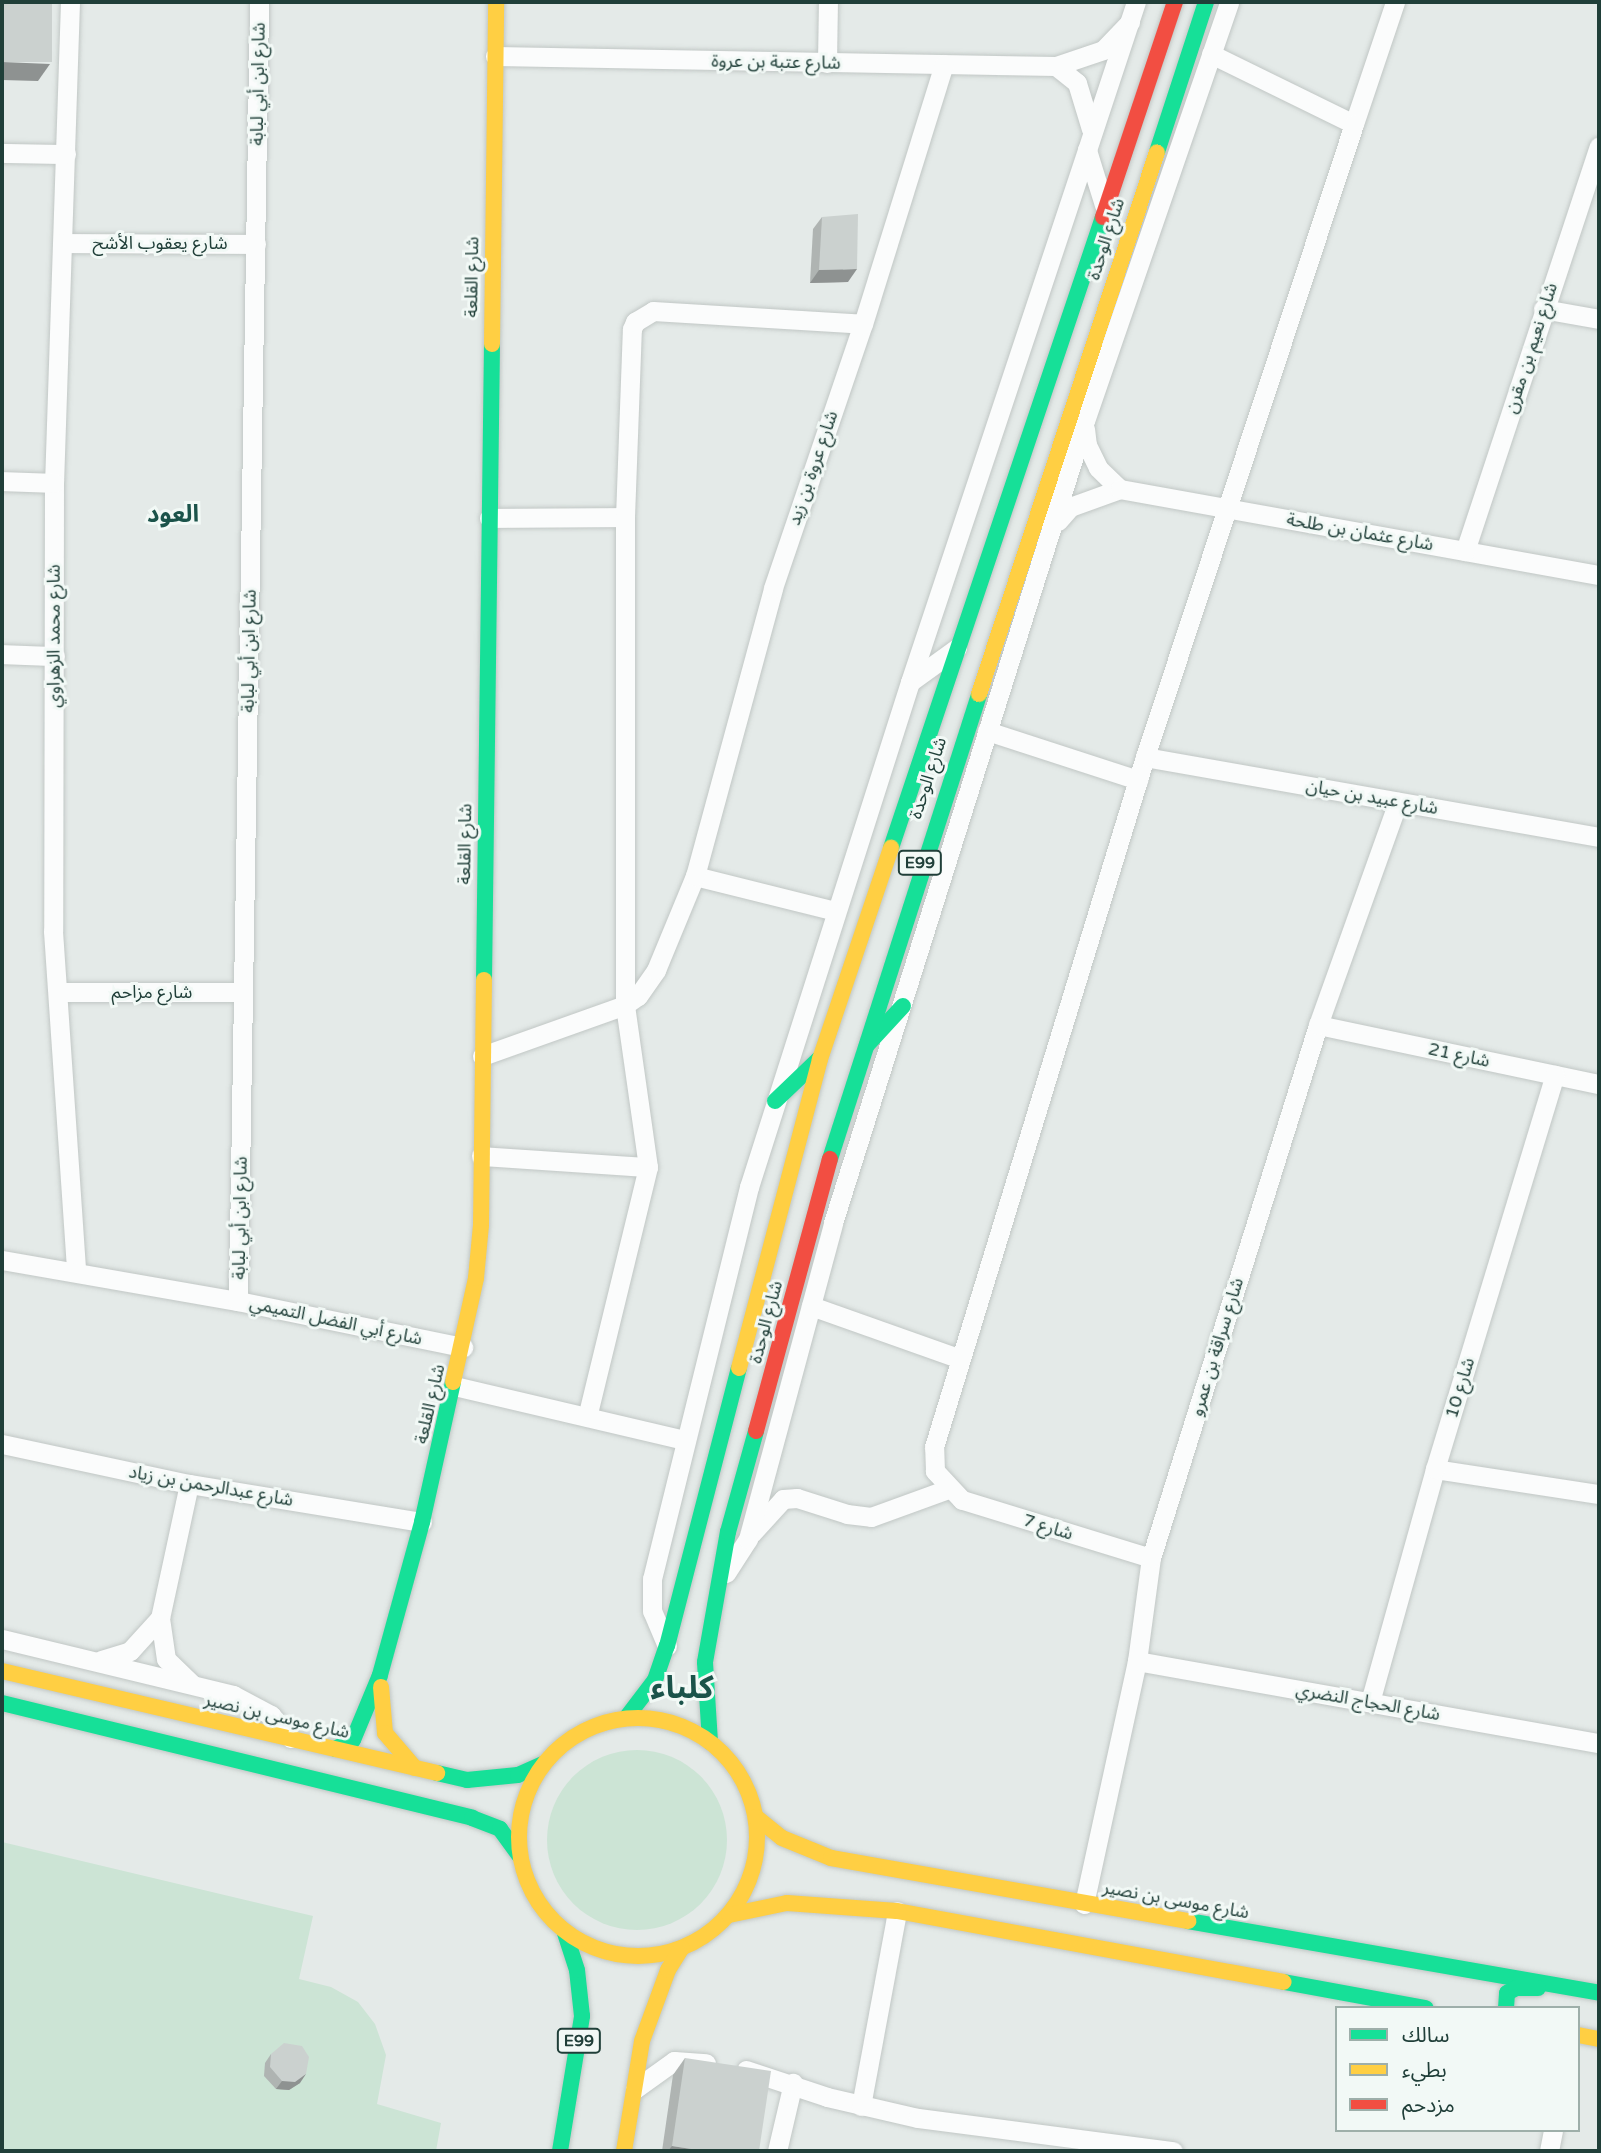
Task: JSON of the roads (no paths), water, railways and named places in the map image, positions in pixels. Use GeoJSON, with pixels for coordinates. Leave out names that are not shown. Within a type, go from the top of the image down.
{"type":"FeatureCollection","features":[{"type":"Feature","properties":{"kind":"main road","name":"شارع القلعة"},"geometry":{"type":"LineString","coordinates":[[335,1749],[354,1740],[380,1675],[422,1522],[463,1347],[476,1278],[481,1156],[496,2]]}},
{"type":"Feature","properties":{"kind":"main road","name":"شارع الوحدة"},"geometry":{"type":"LineString","coordinates":[[626,1718],[656,1679],[667,1646],[820,1059],[1104,205],[1175,2]]}},
{"type":"Feature","properties":{"kind":"main road","name":"شارع الوحدة"},"geometry":{"type":"LineString","coordinates":[[710,1742],[705,1662],[716,1588],[862,1050],[1130,259],[1206,2]]}},
{"type":"Feature","properties":{"kind":"main road"},"geometry":{"type":"LineString","coordinates":[[862,1050],[903,1006]]}},
{"type":"Feature","properties":{"kind":"main road"},"geometry":{"type":"LineString","coordinates":[[775,1101],[820,1059]]}},
{"type":"Feature","properties":{"kind":"main road","name":"شارع موسى بن نصير"},"geometry":{"type":"LineString","coordinates":[[2,1671],[467,1780],[518,1775],[543,1764]]}},
{"type":"Feature","properties":{"kind":"main road","name":"شارع القلعة"},"geometry":{"type":"LineString","coordinates":[[380,1675],[385,1733],[415,1768]]}},
{"type":"Feature","properties":{"kind":"main road"},"geometry":{"type":"LineString","coordinates":[[2,1703],[472,1818],[499,1829],[519,1855],[535,1898],[565,1932],[622,1955],[682,1948],[729,1915],[787,1903],[897,1911],[1415,2006]]}},
{"type":"Feature","properties":{"kind":"main road"},"geometry":{"type":"LineString","coordinates":[[519,1855],[522,1807],[543,1764],[572,1738],[626,1718],[655,1719],[710,1742],[739,1773],[756,1817],[753,1869],[729,1915]]}},
{"type":"Feature","properties":{"kind":"main road","name":"شارع موسى بن نصير"},"geometry":{"type":"LineString","coordinates":[[756,1817],[782,1838],[831,1858],[1599,1993]]}},
{"type":"Feature","properties":{"kind":"main road","name":"E99"},"geometry":{"type":"LineString","coordinates":[[560,2151],[582,2016],[577,1970],[565,1932]]}},
{"type":"Feature","properties":{"kind":"main road"},"geometry":{"type":"LineString","coordinates":[[624,2151],[650,2014],[682,1948]]}},
{"type":"Feature","properties":{"kind":"main road"},"geometry":{"type":"LineString","coordinates":[[1506,2006],[1507,1993],[1516,1988],[1599,1993]]}},
{"type":"Feature","properties":{"kind":"main road"},"geometry":{"type":"LineString","coordinates":[[1580,2035],[1599,2039]]}},
{"type":"Feature","properties":{"kind":"street","name":"شارع محمد الزهراوي"},"geometry":{"type":"LineString","coordinates":[[70,2],[54,483],[53,931],[60,992],[76,1271]]}},
{"type":"Feature","properties":{"kind":"street","name":"شارع ابن أبي لبابة"},"geometry":{"type":"LineString","coordinates":[[238,1301],[260,2]]}},
{"type":"Feature","properties":{"kind":"street"},"geometry":{"type":"LineString","coordinates":[[827,63],[828,2]]}},
{"type":"Feature","properties":{"kind":"street"},"geometry":{"type":"LineString","coordinates":[[667,1646],[652,1611],[652,1579],[685,1440],[775,1101],[910,682],[1136,2]]}},
{"type":"Feature","properties":{"kind":"street"},"geometry":{"type":"LineString","coordinates":[[748,1539],[811,1306],[987,731],[1055,525],[1130,259],[1229,2]]}},
{"type":"Feature","properties":{"kind":"street"},"geometry":{"type":"LineString","coordinates":[[716,1588],[748,1539],[783,1499],[797,1498],[847,1514],[872,1517],[948,1489],[935,1471],[934,1447],[958,1358],[1145,757],[1395,2]]}},
{"type":"Feature","properties":{"kind":"street","name":"شارع عتبة بن عروة"},"geometry":{"type":"LineString","coordinates":[[495,56],[1056,66],[1103,50],[1129,22]]}},
{"type":"Feature","properties":{"kind":"street"},"geometry":{"type":"LineString","coordinates":[[1211,54],[1354,124]]}},
{"type":"Feature","properties":{"kind":"street","name":"شارع عروة بن زيد"},"geometry":{"type":"LineString","coordinates":[[625,1005],[638,996],[656,970],[695,876],[773,588],[863,324],[944,64]]}},
{"type":"Feature","properties":{"kind":"street"},"geometry":{"type":"LineString","coordinates":[[1056,66],[1081,91],[1089,142],[1104,205]]}},
{"type":"Feature","properties":{"kind":"street","name":"شارع نعيم بن مقرن"},"geometry":{"type":"LineString","coordinates":[[1465,551],[1543,309],[1599,147]]}},
{"type":"Feature","properties":{"kind":"street"},"geometry":{"type":"LineString","coordinates":[[2,153],[66,154]]}},
{"type":"Feature","properties":{"kind":"street","name":"شارع يعقوب الأشح"},"geometry":{"type":"LineString","coordinates":[[64,243],[256,244]]}},
{"type":"Feature","properties":{"kind":"street"},"geometry":{"type":"LineString","coordinates":[[1543,309],[1599,319]]}},
{"type":"Feature","properties":{"kind":"street"},"geometry":{"type":"LineString","coordinates":[[587,1417],[648,1167],[625,1005],[625,517],[632,329],[644,314],[653,311],[863,324]]}},
{"type":"Feature","properties":{"kind":"street"},"geometry":{"type":"LineString","coordinates":[[1084,421],[1087,445],[1098,468],[1120,489]]}},
{"type":"Feature","properties":{"kind":"street"},"geometry":{"type":"LineString","coordinates":[[2,481],[54,483]]}},
{"type":"Feature","properties":{"kind":"street","name":"شارع عثمان بن طلحة"},"geometry":{"type":"LineString","coordinates":[[1055,525],[1070,507],[1120,489],[1599,575]]}},
{"type":"Feature","properties":{"kind":"street"},"geometry":{"type":"LineString","coordinates":[[489,519],[625,517]]}},
{"type":"Feature","properties":{"kind":"street"},"geometry":{"type":"LineString","coordinates":[[910,682],[957,648]]}},
{"type":"Feature","properties":{"kind":"street"},"geometry":{"type":"LineString","coordinates":[[2,654],[55,656]]}},
{"type":"Feature","properties":{"kind":"street"},"geometry":{"type":"LineString","coordinates":[[987,731],[1139,780]]}},
{"type":"Feature","properties":{"kind":"street","name":"شارع عبيد بن حيان"},"geometry":{"type":"LineString","coordinates":[[1145,757],[1599,837]]}},
{"type":"Feature","properties":{"kind":"street","name":"شارع سراقة بن عمرو"},"geometry":{"type":"LineString","coordinates":[[1084,1904],[1137,1661],[1151,1558],[1318,1025],[1398,802]]}},
{"type":"Feature","properties":{"kind":"street"},"geometry":{"type":"LineString","coordinates":[[695,876],[835,911]]}},
{"type":"Feature","properties":{"kind":"street","name":"شارع مزاحم"},"geometry":{"type":"LineString","coordinates":[[60,992],[243,992]]}},
{"type":"Feature","properties":{"kind":"street"},"geometry":{"type":"LineString","coordinates":[[482,1056],[625,1005]]}},
{"type":"Feature","properties":{"kind":"street","name":"شارع 21"},"geometry":{"type":"LineString","coordinates":[[1318,1025],[1599,1084]]}},
{"type":"Feature","properties":{"kind":"street","name":"شارع 10"},"geometry":{"type":"LineString","coordinates":[[1370,1702],[1434,1469],[1555,1075]]}},
{"type":"Feature","properties":{"kind":"street"},"geometry":{"type":"LineString","coordinates":[[481,1156],[648,1167]]}},
{"type":"Feature","properties":{"kind":"street","name":"شارع أبي الفضل التميمي"},"geometry":{"type":"LineString","coordinates":[[2,1260],[238,1301],[463,1347]]}},
{"type":"Feature","properties":{"kind":"street"},"geometry":{"type":"LineString","coordinates":[[811,1306],[958,1358]]}},
{"type":"Feature","properties":{"kind":"street"},"geometry":{"type":"LineString","coordinates":[[454,1386],[685,1440]]}},
{"type":"Feature","properties":{"kind":"street","name":"شارع عبدالرحمن بن زياد"},"geometry":{"type":"LineString","coordinates":[[2,1444],[189,1484],[422,1522]]}},
{"type":"Feature","properties":{"kind":"street"},"geometry":{"type":"LineString","coordinates":[[1434,1469],[1599,1494]]}},
{"type":"Feature","properties":{"kind":"street"},"geometry":{"type":"LineString","coordinates":[[189,1484],[160,1618],[166,1659],[193,1685]]}},
{"type":"Feature","properties":{"kind":"street","name":"شارع 7"},"geometry":{"type":"LineString","coordinates":[[948,1489],[962,1500],[1151,1558]]}},
{"type":"Feature","properties":{"kind":"street"},"geometry":{"type":"LineString","coordinates":[[94,1661],[130,1651],[160,1618]]}},
{"type":"Feature","properties":{"kind":"street"},"geometry":{"type":"LineString","coordinates":[[2,1639],[193,1685],[256,1704],[290,1738]]}},
{"type":"Feature","properties":{"kind":"street","name":"شارع الحجاج النضري"},"geometry":{"type":"LineString","coordinates":[[1137,1661],[1599,1743]]}},
{"type":"Feature","properties":{"kind":"street"},"geometry":{"type":"LineString","coordinates":[[861,2106],[897,1911]]}},
{"type":"Feature","properties":{"kind":"street"},"geometry":{"type":"LineString","coordinates":[[635,2089],[674,2061],[714,2063],[793,2083],[861,2106],[980,2128],[1173,2151]]}},
{"type":"Feature","properties":{"kind":"street"},"geometry":{"type":"LineString","coordinates":[[777,2151],[793,2083]]}},
{"type":"Feature","properties":{"kind":"street"},"geometry":{"type":"LineString","coordinates":[[1549,2151],[1553,2132]]}},
{"type":"Feature","properties":{"kind":"district","name":"العود"},"geometry":{"type":"Point","coordinates":[173,515]}},
{"type":"Feature","properties":{"kind":"district","name":"كلباء"},"geometry":{"type":"Point","coordinates":[682,1688]}}]}
